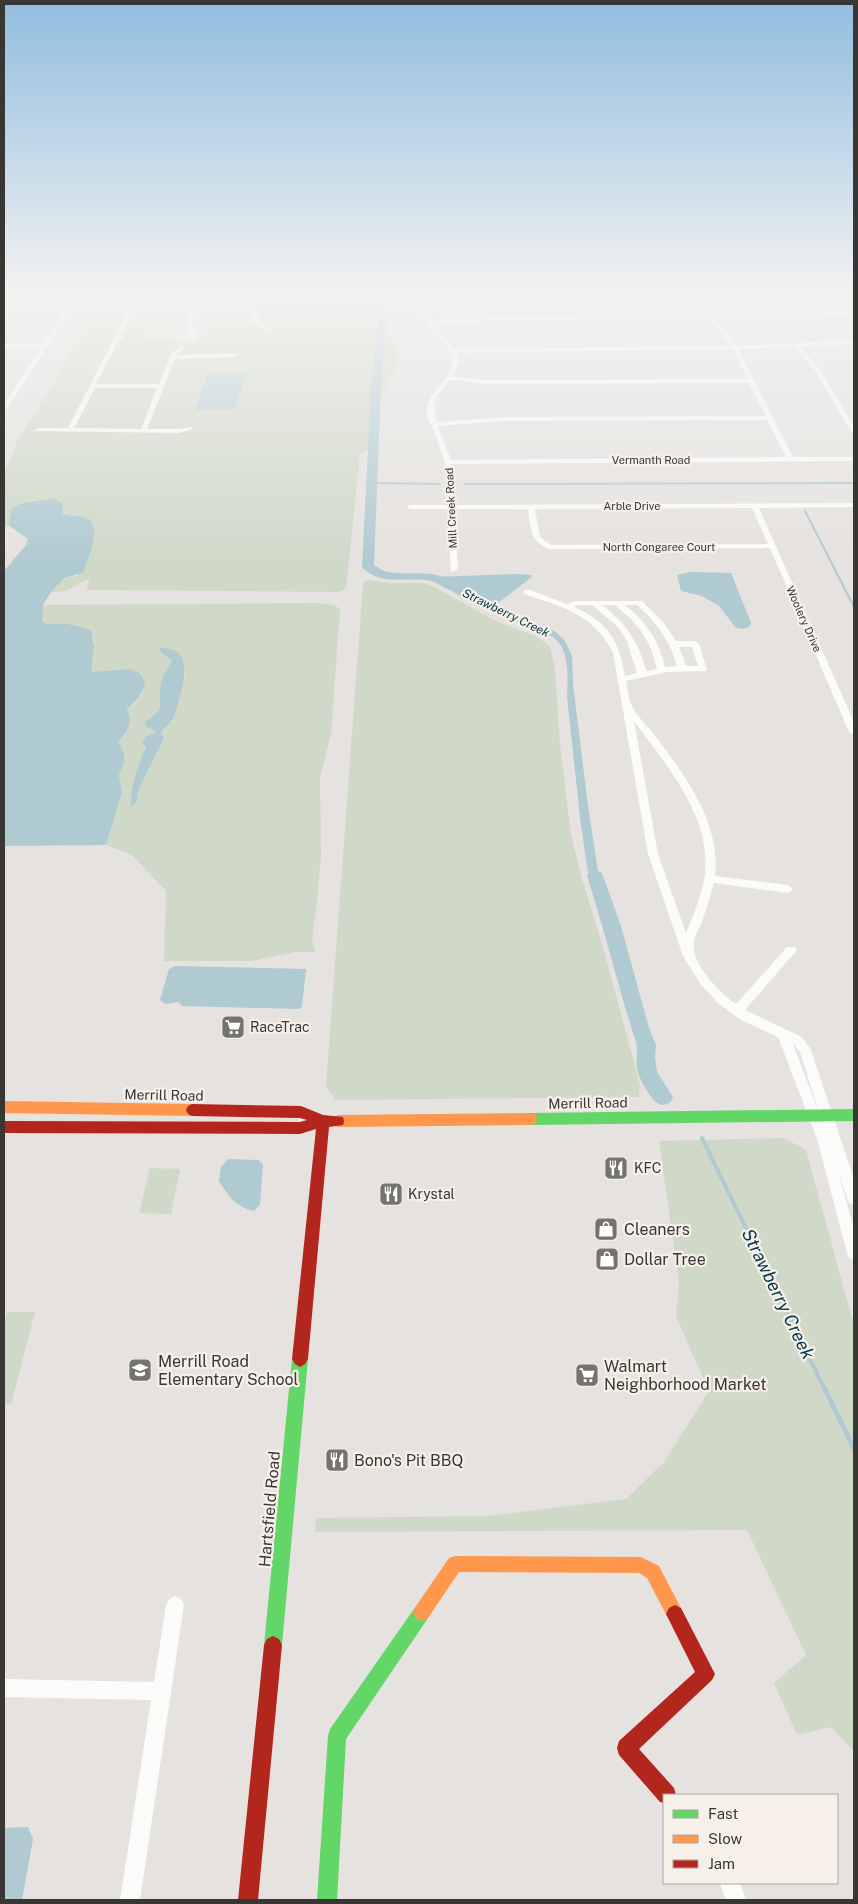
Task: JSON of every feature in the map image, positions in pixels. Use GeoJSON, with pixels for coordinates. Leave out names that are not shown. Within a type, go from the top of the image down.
{"type":"FeatureCollection","features":[{"type":"Feature","properties":{"kind":"main road","name":"Merrill Road"},"geometry":{"type":"LineString","coordinates":[[4,1107],[301,1112],[323,1121]]}},
{"type":"Feature","properties":{"kind":"main road"},"geometry":{"type":"LineString","coordinates":[[4,1119],[105,1120],[110,1119],[116,1109]]}},
{"type":"Feature","properties":{"kind":"main road","name":"Merrill Road"},"geometry":{"type":"LineString","coordinates":[[4,1127],[300,1128],[323,1121],[854,1115]]}},
{"type":"Feature","properties":{"kind":"main road","name":"Hartsfield Road"},"geometry":{"type":"LineString","coordinates":[[248,1900],[323,1121]]}},
{"type":"Feature","properties":{"kind":"main road"},"geometry":{"type":"LineString","coordinates":[[327,1900],[337,1736],[455,1564],[642,1565],[653,1572],[706,1674],[626,1748],[666,1794]]}},
{"type":"Feature","properties":{"kind":"street"},"geometry":{"type":"LineString","coordinates":[[4,409],[6,399],[17,384]]}},
{"type":"Feature","properties":{"kind":"street","name":"Mill Creek Road"},"geometry":{"type":"LineString","coordinates":[[443,384],[432,398],[430,412],[448,462],[452,506],[454,570]]}},
{"type":"Feature","properties":{"kind":"street"},"geometry":{"type":"LineString","coordinates":[[752,384],[790,459]]}},
{"type":"Feature","properties":{"kind":"street"},"geometry":{"type":"LineString","coordinates":[[826,384],[854,431]]}},
{"type":"Feature","properties":{"kind":"street"},"geometry":{"type":"LineString","coordinates":[[70,430],[93,386],[161,386],[143,431]]}},
{"type":"Feature","properties":{"kind":"street"},"geometry":{"type":"LineString","coordinates":[[433,424],[505,419],[769,418]]}},
{"type":"Feature","properties":{"kind":"street"},"geometry":{"type":"LineString","coordinates":[[38,430],[180,431],[190,428]]}},
{"type":"Feature","properties":{"kind":"street","name":"Vermanth Road"},"geometry":{"type":"LineString","coordinates":[[448,462],[854,459]]}},
{"type":"Feature","properties":{"kind":"street","name":"North Congaree Court"},"geometry":{"type":"LineString","coordinates":[[531,506],[536,539],[545,546],[773,546]]}},
{"type":"Feature","properties":{"kind":"street","name":"Woolery Drive"},"geometry":{"type":"LineString","coordinates":[[755,506],[854,732]]}},
{"type":"Feature","properties":{"kind":"street","name":"Arble Drive"},"geometry":{"type":"LineString","coordinates":[[410,507],[853,507]]}},
{"type":"Feature","properties":{"kind":"street"},"geometry":{"type":"LineString","coordinates":[[527,592],[579,612],[608,632],[617,653],[653,854],[688,952],[705,982],[723,1001],[737,1011],[783,1035],[820,1115],[854,1199]]}},
{"type":"Feature","properties":{"kind":"street"},"geometry":{"type":"LineString","coordinates":[[567,607],[575,603],[639,603],[659,620],[675,644],[682,669]]}},
{"type":"Feature","properties":{"kind":"street"},"geometry":{"type":"LineString","coordinates":[[594,603],[617,621],[626,631],[637,649],[642,674]]}},
{"type":"Feature","properties":{"kind":"street"},"geometry":{"type":"LineString","coordinates":[[617,603],[634,616],[650,634],[657,650],[662,670]]}},
{"type":"Feature","properties":{"kind":"street"},"geometry":{"type":"LineString","coordinates":[[622,679],[662,670],[703,669],[695,644],[675,644]]}},
{"type":"Feature","properties":{"kind":"street"},"geometry":{"type":"LineString","coordinates":[[626,704],[692,798],[708,833],[711,870],[702,906],[688,942],[688,952]]}},
{"type":"Feature","properties":{"kind":"street"},"geometry":{"type":"LineString","coordinates":[[709,879],[788,889]]}},
{"type":"Feature","properties":{"kind":"street"},"geometry":{"type":"LineString","coordinates":[[737,1011],[791,950]]}},
{"type":"Feature","properties":{"kind":"street"},"geometry":{"type":"LineString","coordinates":[[820,1115],[823,1139],[854,1253]]}},
{"type":"Feature","properties":{"kind":"street"},"geometry":{"type":"LineString","coordinates":[[130,1900],[175,1605]]}},
{"type":"Feature","properties":{"kind":"street"},"geometry":{"type":"LineString","coordinates":[[4,1688],[162,1691]]}},
{"type":"Feature","properties":{"kind":"street"},"geometry":{"type":"LineString","coordinates":[[730,1884],[736,1900]]}},
{"type":"Feature","properties":{"kind":"green space"},"geometry":{"type":"Polygon","coordinates":[[[53,384],[388,384],[372,413],[369,449],[360,455],[346,589],[337,592],[87,590],[89,578],[66,591],[51,592],[64,578],[78,576],[76,516],[66,515],[55,499],[31,500],[12,508],[8,525],[4,527],[4,470],[8,465],[17,442],[53,384]]]}},
{"type":"Feature","properties":{"kind":"green space"},"geometry":{"type":"Polygon","coordinates":[[[367,580],[391,583],[422,583],[432,586],[498,622],[538,637],[550,647],[555,669],[560,745],[571,835],[640,1085],[639,1097],[335,1100],[326,1086],[363,584],[367,580]]]}},
{"type":"Feature","properties":{"kind":"green space"},"geometry":{"type":"Polygon","coordinates":[[[318,603],[334,605],[340,609],[331,734],[320,777],[321,856],[312,939],[315,952],[295,952],[251,961],[164,961],[166,891],[132,855],[106,845],[122,793],[119,775],[124,765],[118,742],[128,727],[129,714],[127,709],[137,702],[143,692],[130,669],[91,672],[94,637],[68,624],[47,624],[42,621],[43,605],[318,603]],[[179,654],[168,656],[172,661],[161,683],[162,701],[147,727],[158,732],[146,736],[143,753],[132,788],[131,806],[137,801],[138,791],[164,738],[161,734],[163,728],[170,722],[185,676],[183,660],[179,654]]]}},
{"type":"Feature","properties":{"kind":"green space"},"geometry":{"type":"Polygon","coordinates":[[[784,1138],[806,1150],[853,1322],[854,1751],[831,1727],[797,1735],[774,1683],[806,1655],[747,1530],[315,1532],[316,1518],[487,1516],[626,1499],[664,1462],[709,1391],[676,1317],[679,1282],[659,1141],[784,1138]]]}},
{"type":"Feature","properties":{"kind":"green space"},"geometry":{"type":"Polygon","coordinates":[[[150,1168],[180,1169],[171,1214],[139,1213],[150,1168]]]}},
{"type":"Feature","properties":{"kind":"green space"},"geometry":{"type":"Polygon","coordinates":[[[7,1312],[35,1312],[11,1404],[4,1404],[4,1322],[7,1312]]]}},
{"type":"Feature","properties":{"kind":"water"},"geometry":{"type":"Polygon","coordinates":[[[204,384],[242,384],[234,410],[195,410],[204,384]]]}},
{"type":"Feature","properties":{"kind":"water"},"geometry":{"type":"Polygon","coordinates":[[[55,499],[62,503],[63,513],[66,515],[84,517],[91,522],[94,528],[94,535],[83,573],[64,578],[51,592],[43,605],[42,621],[47,624],[68,624],[91,630],[94,646],[91,672],[130,669],[140,673],[145,683],[139,698],[127,709],[130,719],[128,727],[118,742],[123,750],[124,758],[119,775],[122,793],[106,845],[4,846],[4,571],[26,545],[28,539],[8,525],[12,508],[17,505],[38,500],[55,499]]]}},
{"type":"Feature","properties":{"kind":"water"},"geometry":{"type":"Polygon","coordinates":[[[691,572],[731,573],[751,623],[750,626],[743,629],[736,628],[719,606],[702,596],[681,591],[677,575],[691,572]]]}},
{"type":"Feature","properties":{"kind":"water"},"geometry":{"type":"Polygon","coordinates":[[[531,575],[532,577],[494,606],[556,632],[565,641],[572,656],[573,684],[588,806],[603,898],[592,883],[587,864],[567,697],[568,677],[565,656],[560,644],[548,634],[498,615],[445,587],[431,577],[531,575]]]}},
{"type":"Feature","properties":{"kind":"water"},"geometry":{"type":"Polygon","coordinates":[[[161,648],[171,649],[182,658],[184,680],[175,713],[161,734],[164,738],[138,791],[137,801],[131,807],[133,784],[146,747],[142,742],[146,736],[157,732],[147,727],[145,722],[159,708],[162,680],[172,661],[159,650],[161,648]]]}},
{"type":"Feature","properties":{"kind":"water"},"geometry":{"type":"Polygon","coordinates":[[[175,966],[306,969],[302,1007],[299,1009],[182,1006],[179,1002],[165,1004],[160,1000],[169,969],[175,966]]]}},
{"type":"Feature","properties":{"kind":"water"},"geometry":{"type":"Polygon","coordinates":[[[228,1159],[258,1160],[263,1164],[260,1205],[254,1211],[237,1204],[219,1181],[221,1167],[228,1159]]]}},
{"type":"Feature","properties":{"kind":"water"},"geometry":{"type":"Polygon","coordinates":[[[28,1827],[33,1839],[22,1900],[4,1900],[4,1828],[28,1827]]]}},
{"type":"Feature","properties":{"kind":"waterway","name":"Strawberry Creek"},"geometry":{"type":"LineString","coordinates":[[376,384],[368,567],[384,576],[431,577],[452,587]]}},
{"type":"Feature","properties":{"kind":"waterway"},"geometry":{"type":"LineString","coordinates":[[372,483],[439,484]]}},
{"type":"Feature","properties":{"kind":"waterway"},"geometry":{"type":"LineString","coordinates":[[464,484],[854,483]]}},
{"type":"Feature","properties":{"kind":"waterway"},"geometry":{"type":"LineString","coordinates":[[805,511],[854,607]]}},
{"type":"Feature","properties":{"kind":"waterway","name":"Strawberry Creek"},"geometry":{"type":"LineString","coordinates":[[595,876],[612,926],[640,1028],[647,1045],[645,1058],[648,1074],[663,1097]]}},
{"type":"Feature","properties":{"kind":"waterway","name":"Strawberry Creek"},"geometry":{"type":"LineString","coordinates":[[702,1138],[825,1390]]}},
{"type":"Feature","properties":{"kind":"waterway","name":"Strawberry Creek"},"geometry":{"type":"LineString","coordinates":[[825,1389],[854,1449]]}},
{"type":"Feature","properties":{"kind":"traffic: fast"},"geometry":{"type":"LineString","coordinates":[[531,1119],[854,1115]]}},
{"type":"Feature","properties":{"kind":"traffic: fast"},"geometry":{"type":"LineString","coordinates":[[273,1645],[300,1359]]}},
{"type":"Feature","properties":{"kind":"traffic: fast"},"geometry":{"type":"LineString","coordinates":[[327,1900],[337,1736],[422,1612]]}},
{"type":"Feature","properties":{"kind":"traffic: slow"},"geometry":{"type":"LineString","coordinates":[[4,1107],[192,1110]]}},
{"type":"Feature","properties":{"kind":"traffic: slow"},"geometry":{"type":"LineString","coordinates":[[338,1121],[531,1119]]}},
{"type":"Feature","properties":{"kind":"traffic: slow"},"geometry":{"type":"LineString","coordinates":[[422,1612],[455,1564],[641,1565],[653,1572],[675,1614]]}},
{"type":"Feature","properties":{"kind":"traffic: jam"},"geometry":{"type":"LineString","coordinates":[[192,1110],[301,1112],[323,1121]]}},
{"type":"Feature","properties":{"kind":"traffic: jam"},"geometry":{"type":"LineString","coordinates":[[4,1127],[300,1128],[323,1121],[338,1121]]}},
{"type":"Feature","properties":{"kind":"traffic: jam"},"geometry":{"type":"LineString","coordinates":[[300,1359],[323,1121]]}},
{"type":"Feature","properties":{"kind":"traffic: jam"},"geometry":{"type":"LineString","coordinates":[[666,1794],[626,1748],[706,1674],[675,1614]]}},
{"type":"Feature","properties":{"kind":"traffic: jam"},"geometry":{"type":"LineString","coordinates":[[248,1900],[273,1645]]}},
{"type":"Feature","properties":{"kind":"place","name":"RaceTrac"},"geometry":{"type":"Point","coordinates":[233,1027]}},
{"type":"Feature","properties":{"kind":"place","name":"KFC"},"geometry":{"type":"Point","coordinates":[616,1168]}},
{"type":"Feature","properties":{"kind":"place","name":"Krystal"},"geometry":{"type":"Point","coordinates":[391,1194]}},
{"type":"Feature","properties":{"kind":"place","name":"Cleaners"},"geometry":{"type":"Point","coordinates":[606,1229]}},
{"type":"Feature","properties":{"kind":"place","name":"Dollar Tree"},"geometry":{"type":"Point","coordinates":[607,1259]}},
{"type":"Feature","properties":{"kind":"place","name":"Merrill Road Elementary School"},"geometry":{"type":"Point","coordinates":[140,1370]}},
{"type":"Feature","properties":{"kind":"place","name":"Walmart Neighborhood Market"},"geometry":{"type":"Point","coordinates":[587,1375]}},
{"type":"Feature","properties":{"kind":"place","name":"Bono's Pit BBQ"},"geometry":{"type":"Point","coordinates":[337,1460]}}]}
